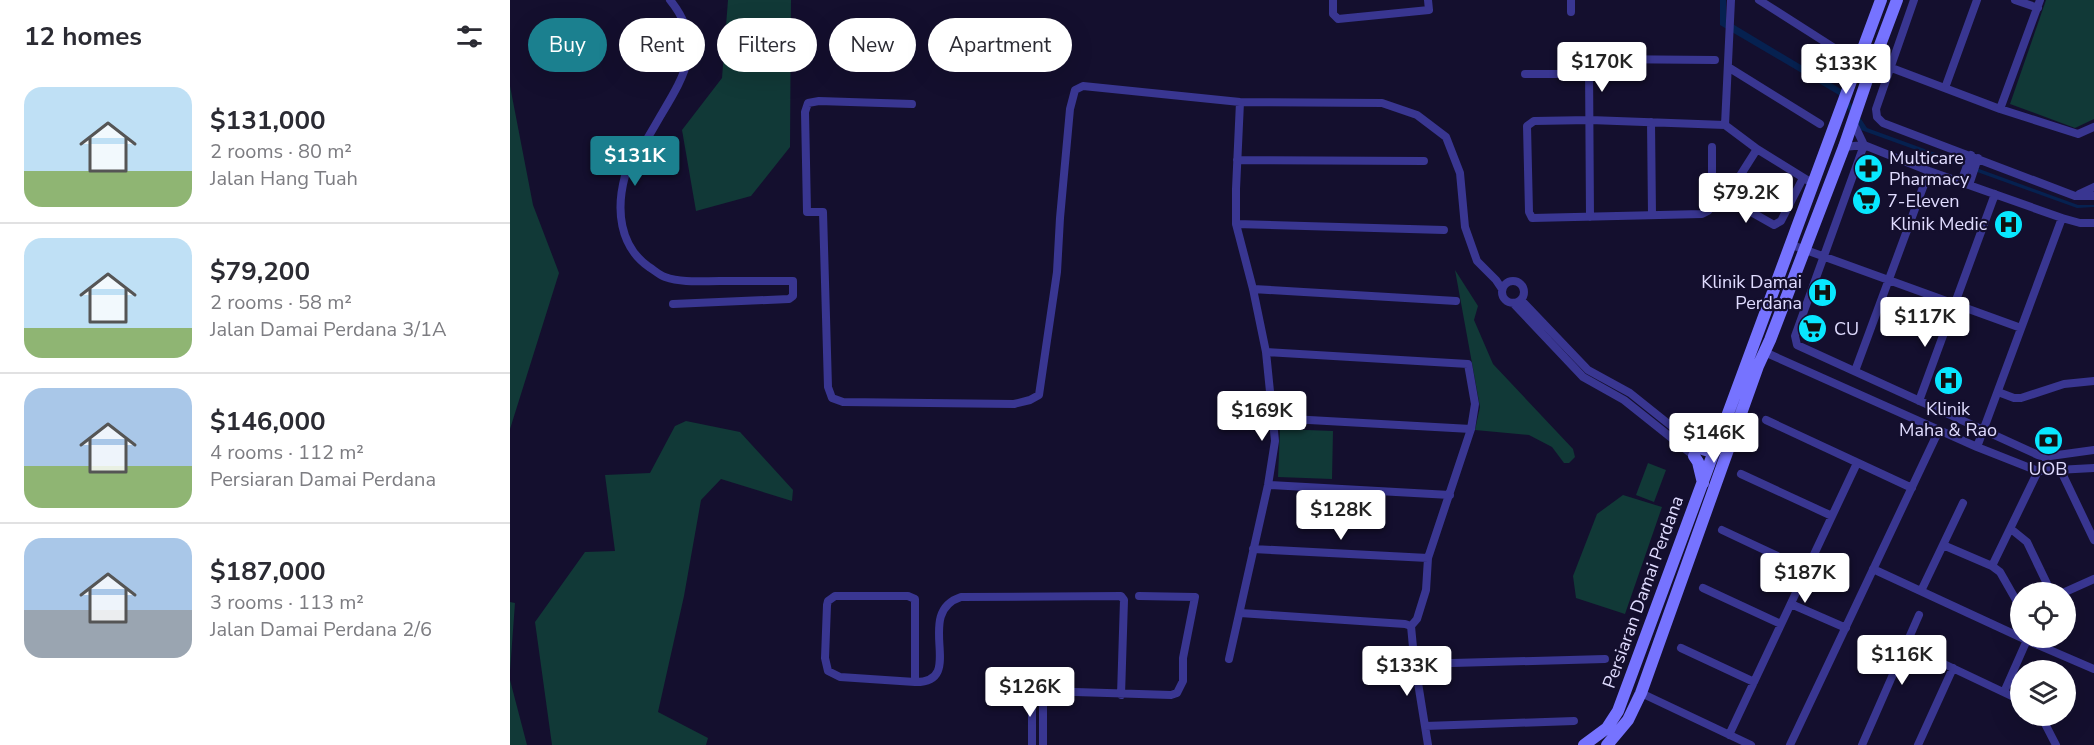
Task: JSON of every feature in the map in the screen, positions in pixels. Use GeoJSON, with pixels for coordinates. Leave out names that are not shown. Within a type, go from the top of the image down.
{"type":"FeatureCollection","features":[{"type":"Feature","properties":{"kind":"main road","name":"Persiaran Damai Perdana"},"geometry":{"type":"LineString","coordinates":[[1607,745],[1628,720],[1641,693],[1714,471],[1717,446],[1792,245],[1808,181],[1881,0]]}},
{"type":"Feature","properties":{"kind":"main road","name":"Persiaran Damai Perdana"},"geometry":{"type":"LineString","coordinates":[[1585,745],[1607,728],[1618,711],[1714,471],[1770,340],[1897,0]]}},
{"type":"Feature","properties":{"kind":"main road","name":"Persiaran Damai Perdana"},"geometry":{"type":"LineString","coordinates":[[1714,471],[1727,467],[1769,354],[1770,340]]}},
{"type":"Feature","properties":{"kind":"main road"},"geometry":{"type":"LineString","coordinates":[[1714,471],[1698,462],[1693,450],[1712,451],[1717,446]]}},
{"type":"Feature","properties":{"kind":"street"},"geometry":{"type":"LineString","coordinates":[[670,0],[677,8],[688,35],[689,55],[684,75],[625,176],[621,191],[620,214],[623,232],[632,252],[662,276],[682,281],[794,281],[793,296],[789,299],[674,304]]}},
{"type":"Feature","properties":{"kind":"street"},"geometry":{"type":"LineString","coordinates":[[1333,0],[1335,16],[1338,19],[1429,5]]}},
{"type":"Feature","properties":{"kind":"street"},"geometry":{"type":"LineString","coordinates":[[1570,12],[1571,0]]}},
{"type":"Feature","properties":{"kind":"street"},"geometry":{"type":"LineString","coordinates":[[1725,125],[1731,0]]}},
{"type":"Feature","properties":{"kind":"street"},"geometry":{"type":"LineString","coordinates":[[1759,0],[1847,56]]}},
{"type":"Feature","properties":{"kind":"street"},"geometry":{"type":"LineString","coordinates":[[1914,0],[1876,108],[1877,117],[1883,123],[1973,163],[2075,196],[2094,196]]}},
{"type":"Feature","properties":{"kind":"street"},"geometry":{"type":"LineString","coordinates":[[1945,88],[1977,0]]}},
{"type":"Feature","properties":{"kind":"street"},"geometry":{"type":"LineString","coordinates":[[2000,109],[2039,4],[2015,0]]}},
{"type":"Feature","properties":{"kind":"street"},"geometry":{"type":"LineString","coordinates":[[1525,74],[1588,70],[1599,59],[1715,60]]}},
{"type":"Feature","properties":{"kind":"street"},"geometry":{"type":"LineString","coordinates":[[1728,67],[1820,124]]}},
{"type":"Feature","properties":{"kind":"street"},"geometry":{"type":"LineString","coordinates":[[1889,68],[2000,109],[2078,134],[2094,127]]}},
{"type":"Feature","properties":{"kind":"street"},"geometry":{"type":"LineString","coordinates":[[1588,70],[1590,217]]}},
{"type":"Feature","properties":{"kind":"street"},"geometry":{"type":"LineString","coordinates":[[912,104],[819,101],[808,103],[805,111],[807,212],[823,212],[828,387],[832,398],[843,402],[1014,404],[1029,400],[1039,394],[1057,272],[1070,109],[1075,90],[1083,86],[1240,102],[1382,104],[1417,115],[1446,137],[1460,173],[1465,227],[1477,261],[1505,286]]}},
{"type":"Feature","properties":{"kind":"street"},"geometry":{"type":"LineString","coordinates":[[1229,659],[1268,485],[1275,441],[1266,352],[1236,224],[1240,102]]}},
{"type":"Feature","properties":{"kind":"street"},"geometry":{"type":"LineString","coordinates":[[1712,147],[1712,206],[1702,214],[1532,218],[1529,212],[1527,126],[1534,122],[1590,120],[1725,125],[1757,149],[1808,181],[1781,222],[1774,225],[1730,200],[1731,190],[1757,149]]}},
{"type":"Feature","properties":{"kind":"street"},"geometry":{"type":"LineString","coordinates":[[1650,122],[1652,215]]}},
{"type":"Feature","properties":{"kind":"street"},"geometry":{"type":"LineString","coordinates":[[1853,122],[1864,145],[1795,336],[1797,345],[2038,455],[2094,450]]}},
{"type":"Feature","properties":{"kind":"street"},"geometry":{"type":"LineString","coordinates":[[1844,147],[1864,145],[1929,171],[2062,218],[2094,223]]}},
{"type":"Feature","properties":{"kind":"street"},"geometry":{"type":"LineString","coordinates":[[1237,160],[1424,162]]}},
{"type":"Feature","properties":{"kind":"street"},"geometry":{"type":"LineString","coordinates":[[1965,184],[1973,163]]}},
{"type":"Feature","properties":{"kind":"street"},"geometry":{"type":"LineString","coordinates":[[1855,371],[1929,171]]}},
{"type":"Feature","properties":{"kind":"street"},"geometry":{"type":"LineString","coordinates":[[2075,196],[2094,187]]}},
{"type":"Feature","properties":{"kind":"street"},"geometry":{"type":"LineString","coordinates":[[1919,401],[1995,194]]}},
{"type":"Feature","properties":{"kind":"street"},"geometry":{"type":"LineString","coordinates":[[1977,447],[2062,218]]}},
{"type":"Feature","properties":{"kind":"street"},"geometry":{"type":"LineString","coordinates":[[1236,224],[1444,230]]}},
{"type":"Feature","properties":{"kind":"street"},"geometry":{"type":"LineString","coordinates":[[1792,245],[2022,328]]}},
{"type":"Feature","properties":{"kind":"street"},"geometry":{"type":"LineString","coordinates":[[1505,286],[1515,281],[1523,286],[1524,293],[1517,302]]}},
{"type":"Feature","properties":{"kind":"street"},"geometry":{"type":"LineString","coordinates":[[1505,286],[1504,298],[1517,302],[1583,377],[1624,400],[1693,450],[1714,471]]}},
{"type":"Feature","properties":{"kind":"street"},"geometry":{"type":"LineString","coordinates":[[1253,289],[1456,301]]}},
{"type":"Feature","properties":{"kind":"street"},"geometry":{"type":"LineString","coordinates":[[1266,352],[1468,364],[1475,404],[1471,429],[1428,558],[1426,590],[1417,619],[1411,626],[1428,745]]}},
{"type":"Feature","properties":{"kind":"street"},"geometry":{"type":"LineString","coordinates":[[1769,354],[1977,447],[2038,471],[2090,468],[2083,452]]}},
{"type":"Feature","properties":{"kind":"street"},"geometry":{"type":"LineString","coordinates":[[1998,392],[2009,396],[2028,397],[2064,384],[2094,381]]}},
{"type":"Feature","properties":{"kind":"street"},"geometry":{"type":"LineString","coordinates":[[1273,418],[1471,429]]}},
{"type":"Feature","properties":{"kind":"street"},"geometry":{"type":"LineString","coordinates":[[1766,420],[1912,488]]}},
{"type":"Feature","properties":{"kind":"street"},"geometry":{"type":"LineString","coordinates":[[1790,745],[1939,430]]}},
{"type":"Feature","properties":{"kind":"street"},"geometry":{"type":"LineString","coordinates":[[1729,735],[1857,463]]}},
{"type":"Feature","properties":{"kind":"street"},"geometry":{"type":"LineString","coordinates":[[1992,566],[2038,471]]}},
{"type":"Feature","properties":{"kind":"street"},"geometry":{"type":"LineString","coordinates":[[2061,471],[2094,540]]}},
{"type":"Feature","properties":{"kind":"street"},"geometry":{"type":"LineString","coordinates":[[1742,474],[1832,516]]}},
{"type":"Feature","properties":{"kind":"street"},"geometry":{"type":"LineString","coordinates":[[1268,485],[1450,495]]}},
{"type":"Feature","properties":{"kind":"street"},"geometry":{"type":"LineString","coordinates":[[1921,591],[1963,503]]}},
{"type":"Feature","properties":{"kind":"street"},"geometry":{"type":"LineString","coordinates":[[1722,530],[1807,570]]}},
{"type":"Feature","properties":{"kind":"street"},"geometry":{"type":"LineString","coordinates":[[2011,530],[2026,542],[2046,582]]}},
{"type":"Feature","properties":{"kind":"street"},"geometry":{"type":"LineString","coordinates":[[1943,545],[1992,566],[2000,572],[2010,590]]}},
{"type":"Feature","properties":{"kind":"street"},"geometry":{"type":"LineString","coordinates":[[1253,549],[1428,558]]}},
{"type":"Feature","properties":{"kind":"street"},"geometry":{"type":"LineString","coordinates":[[1873,569],[2010,631]]}},
{"type":"Feature","properties":{"kind":"street"},"geometry":{"type":"LineString","coordinates":[[2076,587],[2094,579]]}},
{"type":"Feature","properties":{"kind":"street"},"geometry":{"type":"LineString","coordinates":[[1703,588],[1781,624]]}},
{"type":"Feature","properties":{"kind":"street"},"geometry":{"type":"LineString","coordinates":[[915,682],[915,599],[908,596],[831,597],[827,605],[825,658],[828,671],[840,677],[915,682],[930,681],[935,677],[940,658],[939,621],[943,609],[950,601],[961,597],[1119,596],[1124,600],[1121,695]]}},
{"type":"Feature","properties":{"kind":"street"},"geometry":{"type":"LineString","coordinates":[[1042,691],[1121,695],[1177,693],[1183,681],[1183,658],[1195,597],[1139,596]]}},
{"type":"Feature","properties":{"kind":"street"},"geometry":{"type":"LineString","coordinates":[[1791,604],[1846,628]]}},
{"type":"Feature","properties":{"kind":"street"},"geometry":{"type":"LineString","coordinates":[[1240,613],[1411,626]]}},
{"type":"Feature","properties":{"kind":"street"},"geometry":{"type":"LineString","coordinates":[[1862,745],[1919,615]]}},
{"type":"Feature","properties":{"kind":"street"},"geometry":{"type":"LineString","coordinates":[[1906,646],[2010,695]]}},
{"type":"Feature","properties":{"kind":"street"},"geometry":{"type":"LineString","coordinates":[[1681,648],[1755,682]]}},
{"type":"Feature","properties":{"kind":"street"},"geometry":{"type":"LineString","coordinates":[[2004,692],[2023,648]]}},
{"type":"Feature","properties":{"kind":"street"},"geometry":{"type":"LineString","coordinates":[[2046,648],[2092,669]]}},
{"type":"Feature","properties":{"kind":"street"},"geometry":{"type":"LineString","coordinates":[[1415,664],[1605,659]]}},
{"type":"Feature","properties":{"kind":"street"},"geometry":{"type":"LineString","coordinates":[[1918,745],[1953,668]]}},
{"type":"Feature","properties":{"kind":"street"},"geometry":{"type":"LineString","coordinates":[[1032,745],[1032,698],[1029,691],[1034,686],[1041,687],[1042,691],[1043,745]]}},
{"type":"Feature","properties":{"kind":"street"},"geometry":{"type":"LineString","coordinates":[[1641,693],[1751,745]]}},
{"type":"Feature","properties":{"kind":"street"},"geometry":{"type":"LineString","coordinates":[[1425,726],[1575,721]]}},
{"type":"Feature","properties":{"kind":"street"},"geometry":{"type":"LineString","coordinates":[[2046,726],[2056,745]]}},
{"type":"Feature","properties":{"kind":"green space"},"geometry":{"type":"Polygon","coordinates":[[[728,0],[791,0],[791,18],[727,18],[728,0]]]}},
{"type":"Feature","properties":{"kind":"green space"},"geometry":{"type":"Polygon","coordinates":[[[2046,0],[2094,0],[2094,119],[2075,128],[2010,104],[2046,0]]]}},
{"type":"Feature","properties":{"kind":"green space"},"geometry":{"type":"Polygon","coordinates":[[[722,72],[791,72],[790,147],[751,196],[696,211],[682,130],[722,78],[722,72]]]}},
{"type":"Feature","properties":{"kind":"green space"},"geometry":{"type":"Polygon","coordinates":[[[510,86],[533,205],[559,273],[510,429],[510,86]]]}},
{"type":"Feature","properties":{"kind":"green space"},"geometry":{"type":"Polygon","coordinates":[[[1455,270],[1478,306],[1474,320],[1493,364],[1573,449],[1575,457],[1569,463],[1564,463],[1552,447],[1529,435],[1475,430],[1480,407],[1455,270]]]}},
{"type":"Feature","properties":{"kind":"green space"},"geometry":{"type":"Polygon","coordinates":[[[686,421],[740,432],[793,490],[792,501],[721,479],[701,500],[684,596],[658,712],[708,738],[706,745],[552,745],[535,622],[585,552],[615,551],[605,475],[650,473],[675,426],[686,421]]]}},
{"type":"Feature","properties":{"kind":"green space"},"geometry":{"type":"Polygon","coordinates":[[[1280,429],[1333,431],[1332,479],[1278,477],[1280,429]]]}},
{"type":"Feature","properties":{"kind":"green space"},"geometry":{"type":"Polygon","coordinates":[[[1648,463],[1666,470],[1654,502],[1636,495],[1648,463]]]}},
{"type":"Feature","properties":{"kind":"green space"},"geometry":{"type":"Polygon","coordinates":[[[1623,495],[1662,507],[1625,614],[1576,598],[1573,576],[1597,514],[1623,495]]]}},
{"type":"Feature","properties":{"kind":"green space"},"geometry":{"type":"Polygon","coordinates":[[[510,602],[515,603],[510,671],[510,602]]]}},
{"type":"Feature","properties":{"kind":"green space"},"geometry":{"type":"Polygon","coordinates":[[[510,680],[527,745],[510,745],[510,680]]]}},
{"type":"Feature","properties":{"kind":"water"},"geometry":{"type":"Polygon","coordinates":[[[1720,0],[1726,0],[1726,20],[1841,89],[1867,128],[2078,205],[2094,205],[2094,207],[2077,208],[1861,130],[1839,95],[1720,25],[1720,0]]]}},
{"type":"Feature","properties":{"kind":"place","name":"Multicare Pharmacy"},"geometry":{"type":"Point","coordinates":[1868,168]}},
{"type":"Feature","properties":{"kind":"place","name":"7-Eleven"},"geometry":{"type":"Point","coordinates":[1866,201]}},
{"type":"Feature","properties":{"kind":"place","name":"Klinik Medic"},"geometry":{"type":"Point","coordinates":[2008,224]}},
{"type":"Feature","properties":{"kind":"place","name":"Klinik Damai Perdana"},"geometry":{"type":"Point","coordinates":[1823,292]}},
{"type":"Feature","properties":{"kind":"place","name":"CU"},"geometry":{"type":"Point","coordinates":[1813,329]}},
{"type":"Feature","properties":{"kind":"place","name":"Klinik Maha & Rao"},"geometry":{"type":"Point","coordinates":[1948,380]}},
{"type":"Feature","properties":{"kind":"place","name":"UOB"},"geometry":{"type":"Point","coordinates":[2048,440]}}]}
